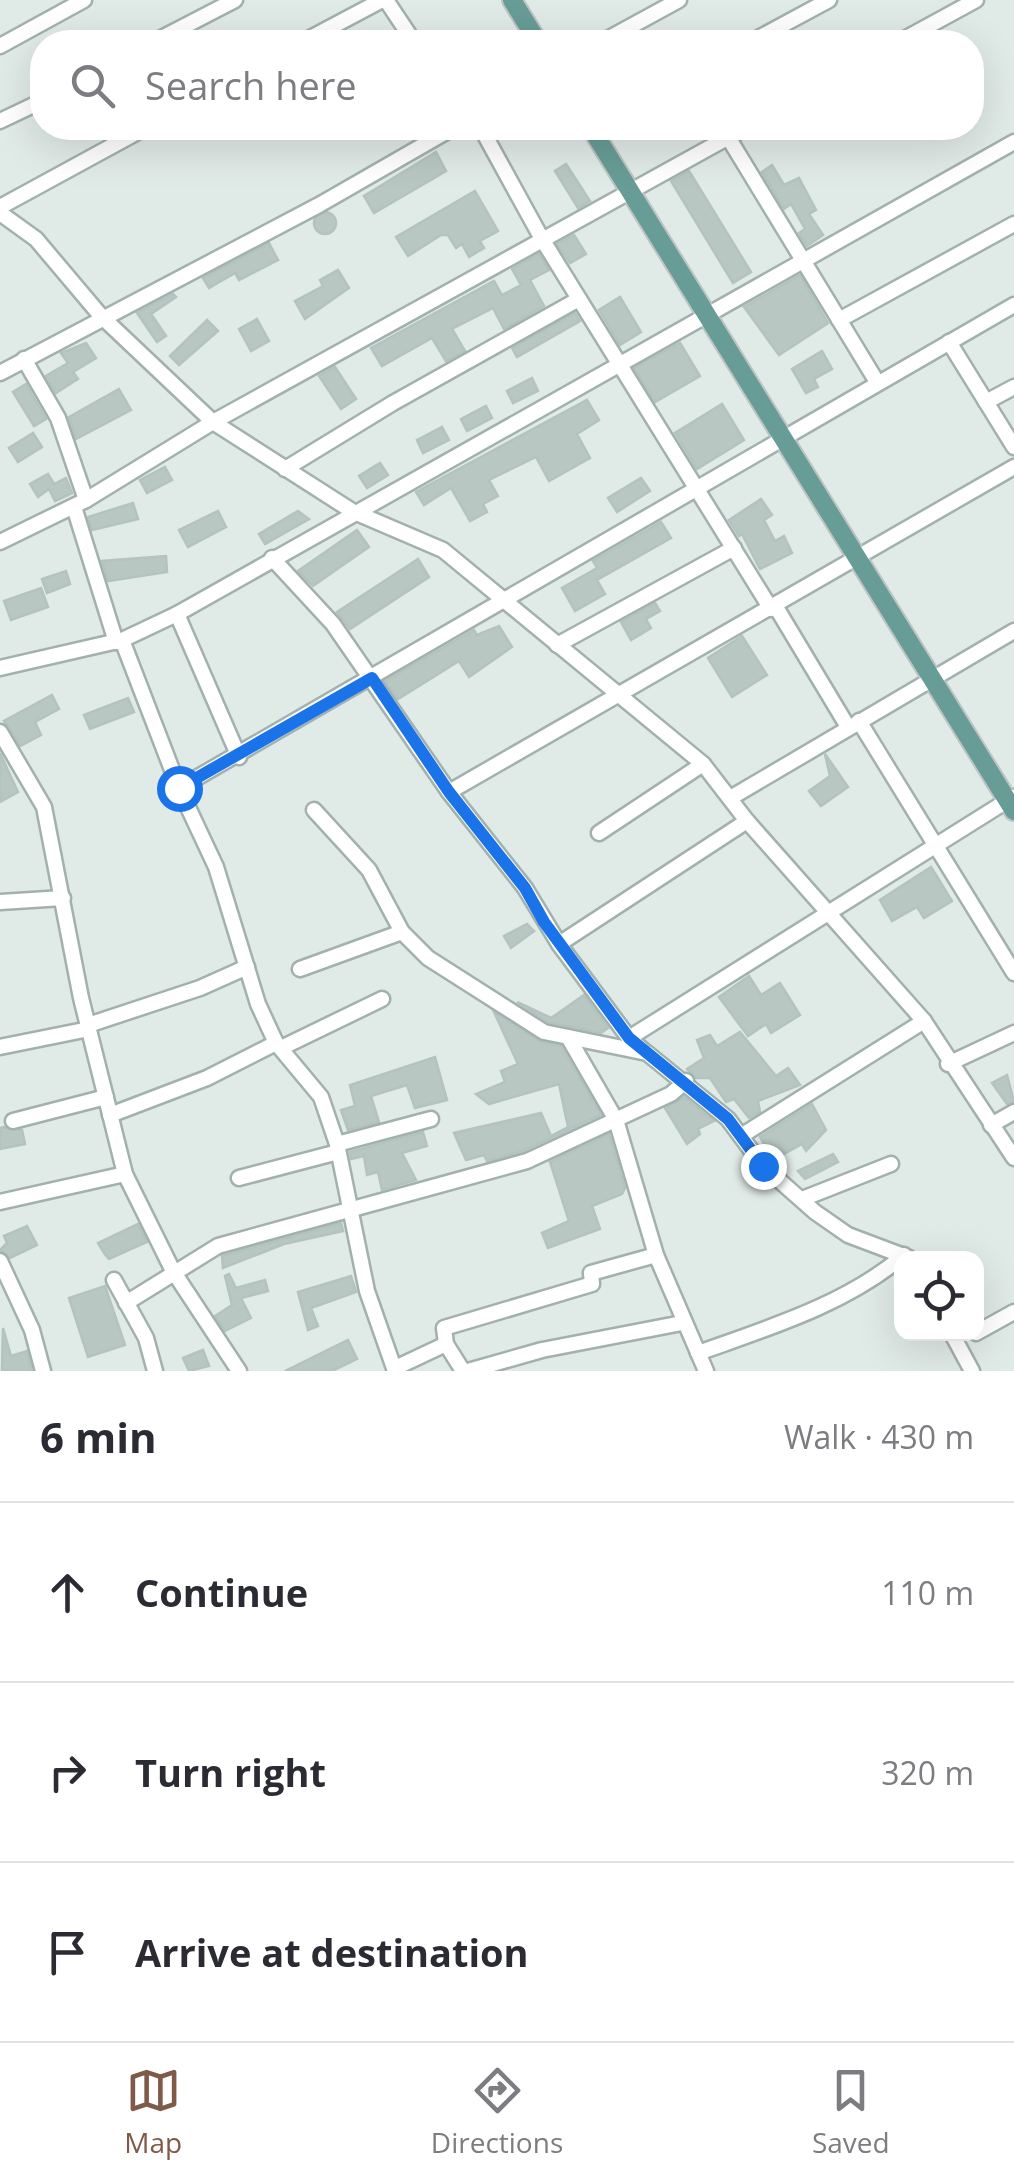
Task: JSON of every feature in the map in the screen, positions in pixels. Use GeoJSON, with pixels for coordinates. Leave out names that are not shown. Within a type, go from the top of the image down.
{"type":"FeatureCollection","features":[{"type":"Feature","properties":{"kind":"main road"},"geometry":{"type":"LineString","coordinates":[[512,0],[531,30]]}},
{"type":"Feature","properties":{"kind":"main road"},"geometry":{"type":"LineString","coordinates":[[598,140],[1012,802]]}},
{"type":"Feature","properties":{"kind":"street"},"geometry":{"type":"LineString","coordinates":[[0,46],[84,0]]}},
{"type":"Feature","properties":{"kind":"street"},"geometry":{"type":"LineString","coordinates":[[177,30],[235,0]]}},
{"type":"Feature","properties":{"kind":"street"},"geometry":{"type":"LineString","coordinates":[[326,30],[384,0],[405,30]]}},
{"type":"Feature","properties":{"kind":"street"},"geometry":{"type":"LineString","coordinates":[[624,30],[679,0]]}},
{"type":"Feature","properties":{"kind":"street"},"geometry":{"type":"LineString","coordinates":[[774,30],[830,0]]}},
{"type":"Feature","properties":{"kind":"street"},"geometry":{"type":"LineString","coordinates":[[921,30],[976,0]]}},
{"type":"Feature","properties":{"kind":"street"},"geometry":{"type":"LineString","coordinates":[[0,121],[30,107]]}},
{"type":"Feature","properties":{"kind":"street"},"geometry":{"type":"LineString","coordinates":[[124,140],[2,208],[36,240],[101,316],[213,422],[352,511],[444,550],[702,764],[732,797],[747,821],[924,1021],[948,1064],[1014,1158]]}},
{"type":"Feature","properties":{"kind":"street"},"geometry":{"type":"LineString","coordinates":[[0,372],[318,205],[431,140]]}},
{"type":"Feature","properties":{"kind":"street"},"geometry":{"type":"LineString","coordinates":[[488,140],[542,239],[734,548],[934,844],[1014,974]]}},
{"type":"Feature","properties":{"kind":"street"},"geometry":{"type":"LineString","coordinates":[[0,542],[80,504],[213,422],[723,140]]}},
{"type":"Feature","properties":{"kind":"street"},"geometry":{"type":"LineString","coordinates":[[730,140],[877,382]]}},
{"type":"Feature","properties":{"kind":"street"},"geometry":{"type":"LineString","coordinates":[[0,668],[119,641],[177,614],[352,511],[1014,142]]}},
{"type":"Feature","properties":{"kind":"street"},"geometry":{"type":"LineString","coordinates":[[840,320],[1014,224]]}},
{"type":"Feature","properties":{"kind":"street"},"geometry":{"type":"LineString","coordinates":[[285,470],[393,403],[579,300]]}},
{"type":"Feature","properties":{"kind":"street"},"geometry":{"type":"LineString","coordinates":[[179,788],[781,436],[1014,305]]}},
{"type":"Feature","properties":{"kind":"street"},"geometry":{"type":"LineString","coordinates":[[948,342],[1014,446]]}},
{"type":"Feature","properties":{"kind":"street"},"geometry":{"type":"LineString","coordinates":[[24,359],[58,418],[119,641],[216,867],[247,967],[278,1045],[321,1098],[338,1148],[367,1291],[395,1370],[446,1344]]}},
{"type":"Feature","properties":{"kind":"street"},"geometry":{"type":"LineString","coordinates":[[986,402],[1014,386]]}},
{"type":"Feature","properties":{"kind":"street"},"geometry":{"type":"LineString","coordinates":[[449,792],[622,696],[1014,467]]}},
{"type":"Feature","properties":{"kind":"street"},"geometry":{"type":"LineString","coordinates":[[558,645],[734,548]]}},
{"type":"Feature","properties":{"kind":"street"},"geometry":{"type":"LineString","coordinates":[[272,558],[333,624],[449,792],[525,888],[559,944],[629,1038],[686,1081],[741,1136],[763,1166],[802,1199],[848,1235],[894,1252]]}},
{"type":"Feature","properties":{"kind":"street"},"geometry":{"type":"LineString","coordinates":[[177,614],[239,756]]}},
{"type":"Feature","properties":{"kind":"street"},"geometry":{"type":"LineString","coordinates":[[732,797],[1014,631]]}},
{"type":"Feature","properties":{"kind":"street"},"geometry":{"type":"LineString","coordinates":[[0,732],[44,807],[88,1027],[125,1174],[173,1272],[238,1371]]}},
{"type":"Feature","properties":{"kind":"street"},"geometry":{"type":"LineString","coordinates":[[600,833],[702,764]]}},
{"type":"Feature","properties":{"kind":"street"},"geometry":{"type":"LineString","coordinates":[[629,1038],[934,844],[1012,802]]}},
{"type":"Feature","properties":{"kind":"street"},"geometry":{"type":"LineString","coordinates":[[314,810],[369,870],[402,932],[428,958],[544,1032],[647,1053]]}},
{"type":"Feature","properties":{"kind":"street"},"geometry":{"type":"LineString","coordinates":[[559,944],[747,821]]}},
{"type":"Feature","properties":{"kind":"street"},"geometry":{"type":"LineString","coordinates":[[0,902],[63,898]]}},
{"type":"Feature","properties":{"kind":"street"},"geometry":{"type":"LineString","coordinates":[[300,969],[402,932]]}},
{"type":"Feature","properties":{"kind":"street"},"geometry":{"type":"LineString","coordinates":[[0,1047],[88,1027],[200,988],[247,967]]}},
{"type":"Feature","properties":{"kind":"street"},"geometry":{"type":"LineString","coordinates":[[110,1115],[207,1078],[382,999]]}},
{"type":"Feature","properties":{"kind":"street"},"geometry":{"type":"LineString","coordinates":[[741,1136],[924,1021]]}},
{"type":"Feature","properties":{"kind":"street"},"geometry":{"type":"LineString","coordinates":[[948,1064],[1014,1034]]}},
{"type":"Feature","properties":{"kind":"street"},"geometry":{"type":"LineString","coordinates":[[568,1038],[616,1120],[656,1254],[682,1323],[706,1371]]}},
{"type":"Feature","properties":{"kind":"street"},"geometry":{"type":"LineString","coordinates":[[126,1303],[218,1246],[527,1161],[671,1094],[686,1081]]}},
{"type":"Feature","properties":{"kind":"street"},"geometry":{"type":"LineString","coordinates":[[13,1122],[106,1098]]}},
{"type":"Feature","properties":{"kind":"street"},"geometry":{"type":"LineString","coordinates":[[991,1126],[1014,1112]]}},
{"type":"Feature","properties":{"kind":"street"},"geometry":{"type":"LineString","coordinates":[[239,1178],[431,1119]]}},
{"type":"Feature","properties":{"kind":"street"},"geometry":{"type":"LineString","coordinates":[[802,1199],[891,1164]]}},
{"type":"Feature","properties":{"kind":"street"},"geometry":{"type":"LineString","coordinates":[[0,1202],[125,1174]]}},
{"type":"Feature","properties":{"kind":"street"},"geometry":{"type":"LineString","coordinates":[[656,1254],[591,1274],[592,1284],[444,1328],[446,1344],[465,1371],[542,1350],[682,1323]]}},
{"type":"Feature","properties":{"kind":"street"},"geometry":{"type":"LineString","coordinates":[[0,1262],[32,1330],[43,1371]]}},
{"type":"Feature","properties":{"kind":"street"},"geometry":{"type":"LineString","coordinates":[[698,1354],[824,1304],[894,1266]]}},
{"type":"Feature","properties":{"kind":"street"},"geometry":{"type":"LineString","coordinates":[[114,1280],[146,1338],[155,1371]]}},
{"type":"Feature","properties":{"kind":"street"},"geometry":{"type":"LineString","coordinates":[[984,1329],[1014,1312]]}},
{"type":"Feature","properties":{"kind":"street"},"geometry":{"type":"LineString","coordinates":[[955,1341],[972,1371]]}},
{"type":"Feature","properties":{"kind":"building"},"geometry":{"type":"Polygon","coordinates":[[[436,152],[446,171],[374,213],[364,196],[436,152]]]}},
{"type":"Feature","properties":{"kind":"building"},"geometry":{"type":"Polygon","coordinates":[[[566,164],[590,201],[578,208],[555,171],[566,164]]]}},
{"type":"Feature","properties":{"kind":"building"},"geometry":{"type":"Polygon","coordinates":[[[772,165],[784,185],[799,178],[816,210],[809,214],[823,235],[807,246],[799,233],[805,229],[791,204],[784,209],[762,172],[772,165]]]}},
{"type":"Feature","properties":{"kind":"building"},"geometry":{"type":"Polygon","coordinates":[[[689,171],[751,272],[733,283],[671,181],[689,171]]]}},
{"type":"Feature","properties":{"kind":"building"},"geometry":{"type":"Polygon","coordinates":[[[475,191],[498,231],[480,241],[484,248],[469,257],[462,244],[456,248],[448,235],[441,235],[408,256],[396,237],[475,191]]]}},
{"type":"Feature","properties":{"kind":"building"},"geometry":{"type":"Polygon","coordinates":[[[325,212],[333,215],[333,231],[325,234],[317,231],[314,223],[317,215],[325,212]]]}},
{"type":"Feature","properties":{"kind":"building"},"geometry":{"type":"Polygon","coordinates":[[[574,235],[586,254],[570,263],[557,244],[574,235]]]}},
{"type":"Feature","properties":{"kind":"building"},"geometry":{"type":"Polygon","coordinates":[[[269,243],[278,260],[239,280],[235,273],[209,288],[203,278],[269,243]]]}},
{"type":"Feature","properties":{"kind":"building"},"geometry":{"type":"Polygon","coordinates":[[[539,254],[549,270],[530,280],[544,306],[504,329],[493,308],[452,329],[465,351],[446,361],[432,338],[382,366],[371,348],[494,281],[502,295],[521,285],[512,269],[539,254]]]}},
{"type":"Feature","properties":{"kind":"building"},"geometry":{"type":"Polygon","coordinates":[[[338,270],[349,288],[305,319],[295,301],[323,286],[320,280],[338,270]]]}},
{"type":"Feature","properties":{"kind":"building"},"geometry":{"type":"Polygon","coordinates":[[[800,275],[828,323],[779,355],[744,307],[800,275]]]}},
{"type":"Feature","properties":{"kind":"building"},"geometry":{"type":"Polygon","coordinates":[[[173,294],[176,297],[151,314],[166,336],[157,342],[137,313],[173,294]]]}},
{"type":"Feature","properties":{"kind":"building"},"geometry":{"type":"Polygon","coordinates":[[[620,297],[641,332],[620,345],[599,310],[620,297]]]}},
{"type":"Feature","properties":{"kind":"building"},"geometry":{"type":"Polygon","coordinates":[[[575,313],[580,321],[517,357],[512,348],[575,313]]]}},
{"type":"Feature","properties":{"kind":"building"},"geometry":{"type":"Polygon","coordinates":[[[257,319],[269,341],[251,351],[239,329],[257,319]]]}},
{"type":"Feature","properties":{"kind":"building"},"geometry":{"type":"Polygon","coordinates":[[[207,320],[218,331],[179,365],[170,356],[207,320]]]}},
{"type":"Feature","properties":{"kind":"building"},"geometry":{"type":"Polygon","coordinates":[[[86,343],[96,358],[73,372],[78,379],[56,393],[46,376],[68,363],[61,353],[86,343]]]}},
{"type":"Feature","properties":{"kind":"building"},"geometry":{"type":"Polygon","coordinates":[[[680,343],[700,376],[655,402],[634,368],[680,343]]]}},
{"type":"Feature","properties":{"kind":"building"},"geometry":{"type":"Polygon","coordinates":[[[822,351],[832,369],[814,379],[818,387],[806,393],[792,369],[822,351]]]}},
{"type":"Feature","properties":{"kind":"building"},"geometry":{"type":"Polygon","coordinates":[[[335,367],[356,399],[341,409],[319,376],[335,367]]]}},
{"type":"Feature","properties":{"kind":"building"},"geometry":{"type":"Polygon","coordinates":[[[532,378],[538,391],[513,403],[507,391],[532,378]]]}},
{"type":"Feature","properties":{"kind":"building"},"geometry":{"type":"Polygon","coordinates":[[[26,384],[46,419],[34,426],[13,392],[26,384]]]}},
{"type":"Feature","properties":{"kind":"building"},"geometry":{"type":"Polygon","coordinates":[[[119,389],[131,410],[76,439],[69,417],[119,389]]]}},
{"type":"Feature","properties":{"kind":"building"},"geometry":{"type":"Polygon","coordinates":[[[587,400],[599,420],[577,434],[590,458],[549,481],[536,457],[489,480],[498,496],[483,504],[487,512],[470,521],[451,488],[424,505],[416,492],[587,400]]]}},
{"type":"Feature","properties":{"kind":"building"},"geometry":{"type":"Polygon","coordinates":[[[722,404],[744,440],[697,469],[675,433],[722,404]]]}},
{"type":"Feature","properties":{"kind":"building"},"geometry":{"type":"Polygon","coordinates":[[[486,406],[492,418],[467,431],[461,419],[486,406]]]}},
{"type":"Feature","properties":{"kind":"building"},"geometry":{"type":"Polygon","coordinates":[[[442,427],[449,440],[423,453],[417,440],[442,427]]]}},
{"type":"Feature","properties":{"kind":"building"},"geometry":{"type":"Polygon","coordinates":[[[33,433],[42,447],[18,462],[9,448],[33,433]]]}},
{"type":"Feature","properties":{"kind":"building"},"geometry":{"type":"Polygon","coordinates":[[[380,463],[388,475],[367,488],[359,476],[380,463]]]}},
{"type":"Feature","properties":{"kind":"building"},"geometry":{"type":"Polygon","coordinates":[[[165,467],[172,480],[147,493],[140,480],[165,467]]]}},
{"type":"Feature","properties":{"kind":"building"},"geometry":{"type":"Polygon","coordinates":[[[48,474],[54,484],[66,478],[72,493],[55,501],[49,489],[38,497],[30,484],[48,474]]]}},
{"type":"Feature","properties":{"kind":"building"},"geometry":{"type":"Polygon","coordinates":[[[641,478],[650,491],[617,512],[608,498],[641,478]]]}},
{"type":"Feature","properties":{"kind":"building"},"geometry":{"type":"Polygon","coordinates":[[[761,499],[772,515],[764,520],[775,541],[784,536],[792,553],[760,569],[742,534],[739,536],[729,520],[761,499]]]}},
{"type":"Feature","properties":{"kind":"building"},"geometry":{"type":"Polygon","coordinates":[[[133,503],[138,519],[92,530],[88,517],[133,503]]]}},
{"type":"Feature","properties":{"kind":"building"},"geometry":{"type":"Polygon","coordinates":[[[218,511],[226,527],[188,547],[179,530],[218,511]]]}},
{"type":"Feature","properties":{"kind":"building"},"geometry":{"type":"Polygon","coordinates":[[[298,511],[309,519],[265,544],[259,534],[298,511]]]}},
{"type":"Feature","properties":{"kind":"building"},"geometry":{"type":"Polygon","coordinates":[[[661,522],[671,538],[597,580],[605,594],[575,611],[562,588],[597,568],[593,561],[661,522]]]}},
{"type":"Feature","properties":{"kind":"building"},"geometry":{"type":"Polygon","coordinates":[[[357,530],[369,547],[313,586],[298,571],[357,530]]]}},
{"type":"Feature","properties":{"kind":"building"},"geometry":{"type":"Polygon","coordinates":[[[166,556],[167,572],[108,581],[102,561],[166,556]]]}},
{"type":"Feature","properties":{"kind":"building"},"geometry":{"type":"Polygon","coordinates":[[[418,559],[429,577],[350,629],[337,612],[418,559]]]}},
{"type":"Feature","properties":{"kind":"building"},"geometry":{"type":"Polygon","coordinates":[[[66,571],[70,584],[47,593],[42,579],[66,571]]]}},
{"type":"Feature","properties":{"kind":"building"},"geometry":{"type":"Polygon","coordinates":[[[41,588],[48,607],[11,620],[4,601],[41,588]]]}},
{"type":"Feature","properties":{"kind":"building"},"geometry":{"type":"Polygon","coordinates":[[[655,603],[660,611],[646,619],[651,628],[631,640],[621,622],[655,603]]]}},
{"type":"Feature","properties":{"kind":"building"},"geometry":{"type":"Polygon","coordinates":[[[499,626],[512,647],[469,677],[459,661],[398,699],[385,681],[474,630],[477,635],[499,626]]]}},
{"type":"Feature","properties":{"kind":"building"},"geometry":{"type":"Polygon","coordinates":[[[742,636],[767,675],[732,697],[708,658],[742,636]]]}},
{"type":"Feature","properties":{"kind":"building"},"geometry":{"type":"Polygon","coordinates":[[[52,695],[59,709],[35,722],[41,735],[20,746],[4,721],[52,695]]]}},
{"type":"Feature","properties":{"kind":"building"},"geometry":{"type":"Polygon","coordinates":[[[128,698],[134,712],[90,729],[84,715],[128,698]]]}},
{"type":"Feature","properties":{"kind":"building"},"geometry":{"type":"Polygon","coordinates":[[[0,753],[18,792],[0,802],[0,753]]]}},
{"type":"Feature","properties":{"kind":"building"},"geometry":{"type":"Polygon","coordinates":[[[825,754],[848,787],[821,806],[809,791],[830,776],[825,754]]]}},
{"type":"Feature","properties":{"kind":"building"},"geometry":{"type":"Polygon","coordinates":[[[931,867],[952,901],[924,918],[917,907],[892,921],[880,900],[931,867]]]}},
{"type":"Feature","properties":{"kind":"building"},"geometry":{"type":"Polygon","coordinates":[[[527,924],[534,931],[511,948],[504,936],[527,924]]]}},
{"type":"Feature","properties":{"kind":"building"},"geometry":{"type":"Polygon","coordinates":[[[749,976],[761,995],[780,983],[800,1015],[771,1033],[766,1024],[748,1036],[719,997],[749,976]]]}},
{"type":"Feature","properties":{"kind":"building"},"geometry":{"type":"Polygon","coordinates":[[[584,995],[608,1028],[601,1033],[548,1022],[517,1002],[551,1018],[584,995]]]}},
{"type":"Feature","properties":{"kind":"building"},"geometry":{"type":"Polygon","coordinates":[[[494,1012],[539,1041],[561,1046],[601,1115],[523,1151],[487,1161],[484,1155],[466,1160],[454,1133],[541,1113],[551,1136],[568,1127],[559,1084],[489,1104],[476,1094],[505,1082],[501,1071],[518,1064],[494,1012]]]}},
{"type":"Feature","properties":{"kind":"building"},"geometry":{"type":"Polygon","coordinates":[[[740,1032],[776,1076],[788,1068],[800,1085],[758,1101],[760,1112],[749,1118],[734,1099],[726,1102],[710,1078],[696,1078],[687,1069],[704,1058],[697,1040],[710,1035],[717,1046],[740,1032]]]}},
{"type":"Feature","properties":{"kind":"building"},"geometry":{"type":"Polygon","coordinates":[[[435,1057],[447,1100],[415,1108],[407,1085],[371,1096],[379,1122],[348,1130],[341,1110],[355,1106],[350,1085],[435,1057]]]}},
{"type":"Feature","properties":{"kind":"building"},"geometry":{"type":"Polygon","coordinates":[[[1007,1075],[1014,1102],[1007,1104],[992,1083],[1007,1075]]]}},
{"type":"Feature","properties":{"kind":"building"},"geometry":{"type":"Polygon","coordinates":[[[684,1097],[714,1121],[698,1129],[700,1134],[687,1144],[665,1108],[684,1097]]]}},
{"type":"Feature","properties":{"kind":"building"},"geometry":{"type":"Polygon","coordinates":[[[812,1104],[826,1130],[806,1151],[802,1144],[773,1160],[760,1137],[812,1104]]]}},
{"type":"Feature","properties":{"kind":"building"},"geometry":{"type":"Polygon","coordinates":[[[0,1128],[22,1130],[25,1144],[0,1149],[0,1128]]]}},
{"type":"Feature","properties":{"kind":"building"},"geometry":{"type":"Polygon","coordinates":[[[423,1132],[427,1146],[402,1153],[416,1180],[382,1190],[378,1172],[367,1175],[364,1156],[351,1159],[350,1152],[423,1132]]]}},
{"type":"Feature","properties":{"kind":"building"},"geometry":{"type":"Polygon","coordinates":[[[609,1134],[625,1188],[622,1194],[592,1206],[600,1229],[548,1248],[542,1233],[569,1221],[550,1162],[609,1134]]]}},
{"type":"Feature","properties":{"kind":"building"},"geometry":{"type":"Polygon","coordinates":[[[833,1154],[838,1162],[805,1179],[798,1171],[833,1154]]]}},
{"type":"Feature","properties":{"kind":"building"},"geometry":{"type":"Polygon","coordinates":[[[341,1223],[343,1231],[284,1244],[223,1268],[222,1256],[341,1223]]]}},
{"type":"Feature","properties":{"kind":"building"},"geometry":{"type":"Polygon","coordinates":[[[138,1224],[147,1242],[109,1259],[98,1243],[138,1224]]]}},
{"type":"Feature","properties":{"kind":"building"},"geometry":{"type":"Polygon","coordinates":[[[27,1226],[37,1245],[10,1258],[0,1250],[7,1243],[4,1236],[27,1226]]]}},
{"type":"Feature","properties":{"kind":"building"},"geometry":{"type":"Polygon","coordinates":[[[229,1274],[236,1288],[265,1280],[268,1291],[241,1298],[251,1318],[225,1331],[215,1316],[232,1305],[225,1276],[229,1274]]]}},
{"type":"Feature","properties":{"kind":"building"},"geometry":{"type":"Polygon","coordinates":[[[351,1276],[356,1292],[311,1308],[318,1326],[308,1330],[298,1292],[351,1276]]]}},
{"type":"Feature","properties":{"kind":"building"},"geometry":{"type":"Polygon","coordinates":[[[105,1286],[125,1345],[88,1357],[69,1298],[105,1286]]]}},
{"type":"Feature","properties":{"kind":"building"},"geometry":{"type":"Polygon","coordinates":[[[3,1328],[11,1356],[27,1351],[32,1371],[2,1371],[3,1328]]]}},
{"type":"Feature","properties":{"kind":"building"},"geometry":{"type":"Polygon","coordinates":[[[348,1340],[357,1359],[332,1371],[285,1371],[348,1340]]]}},
{"type":"Feature","properties":{"kind":"building"},"geometry":{"type":"Polygon","coordinates":[[[203,1350],[209,1366],[189,1371],[183,1358],[203,1350]]]}},
{"type":"Feature","properties":{"kind":"route"},"geometry":{"type":"LineString","coordinates":[[179,788],[372,678],[449,792],[525,888],[544,922],[629,1038],[728,1119],[763,1166]]}}]}
